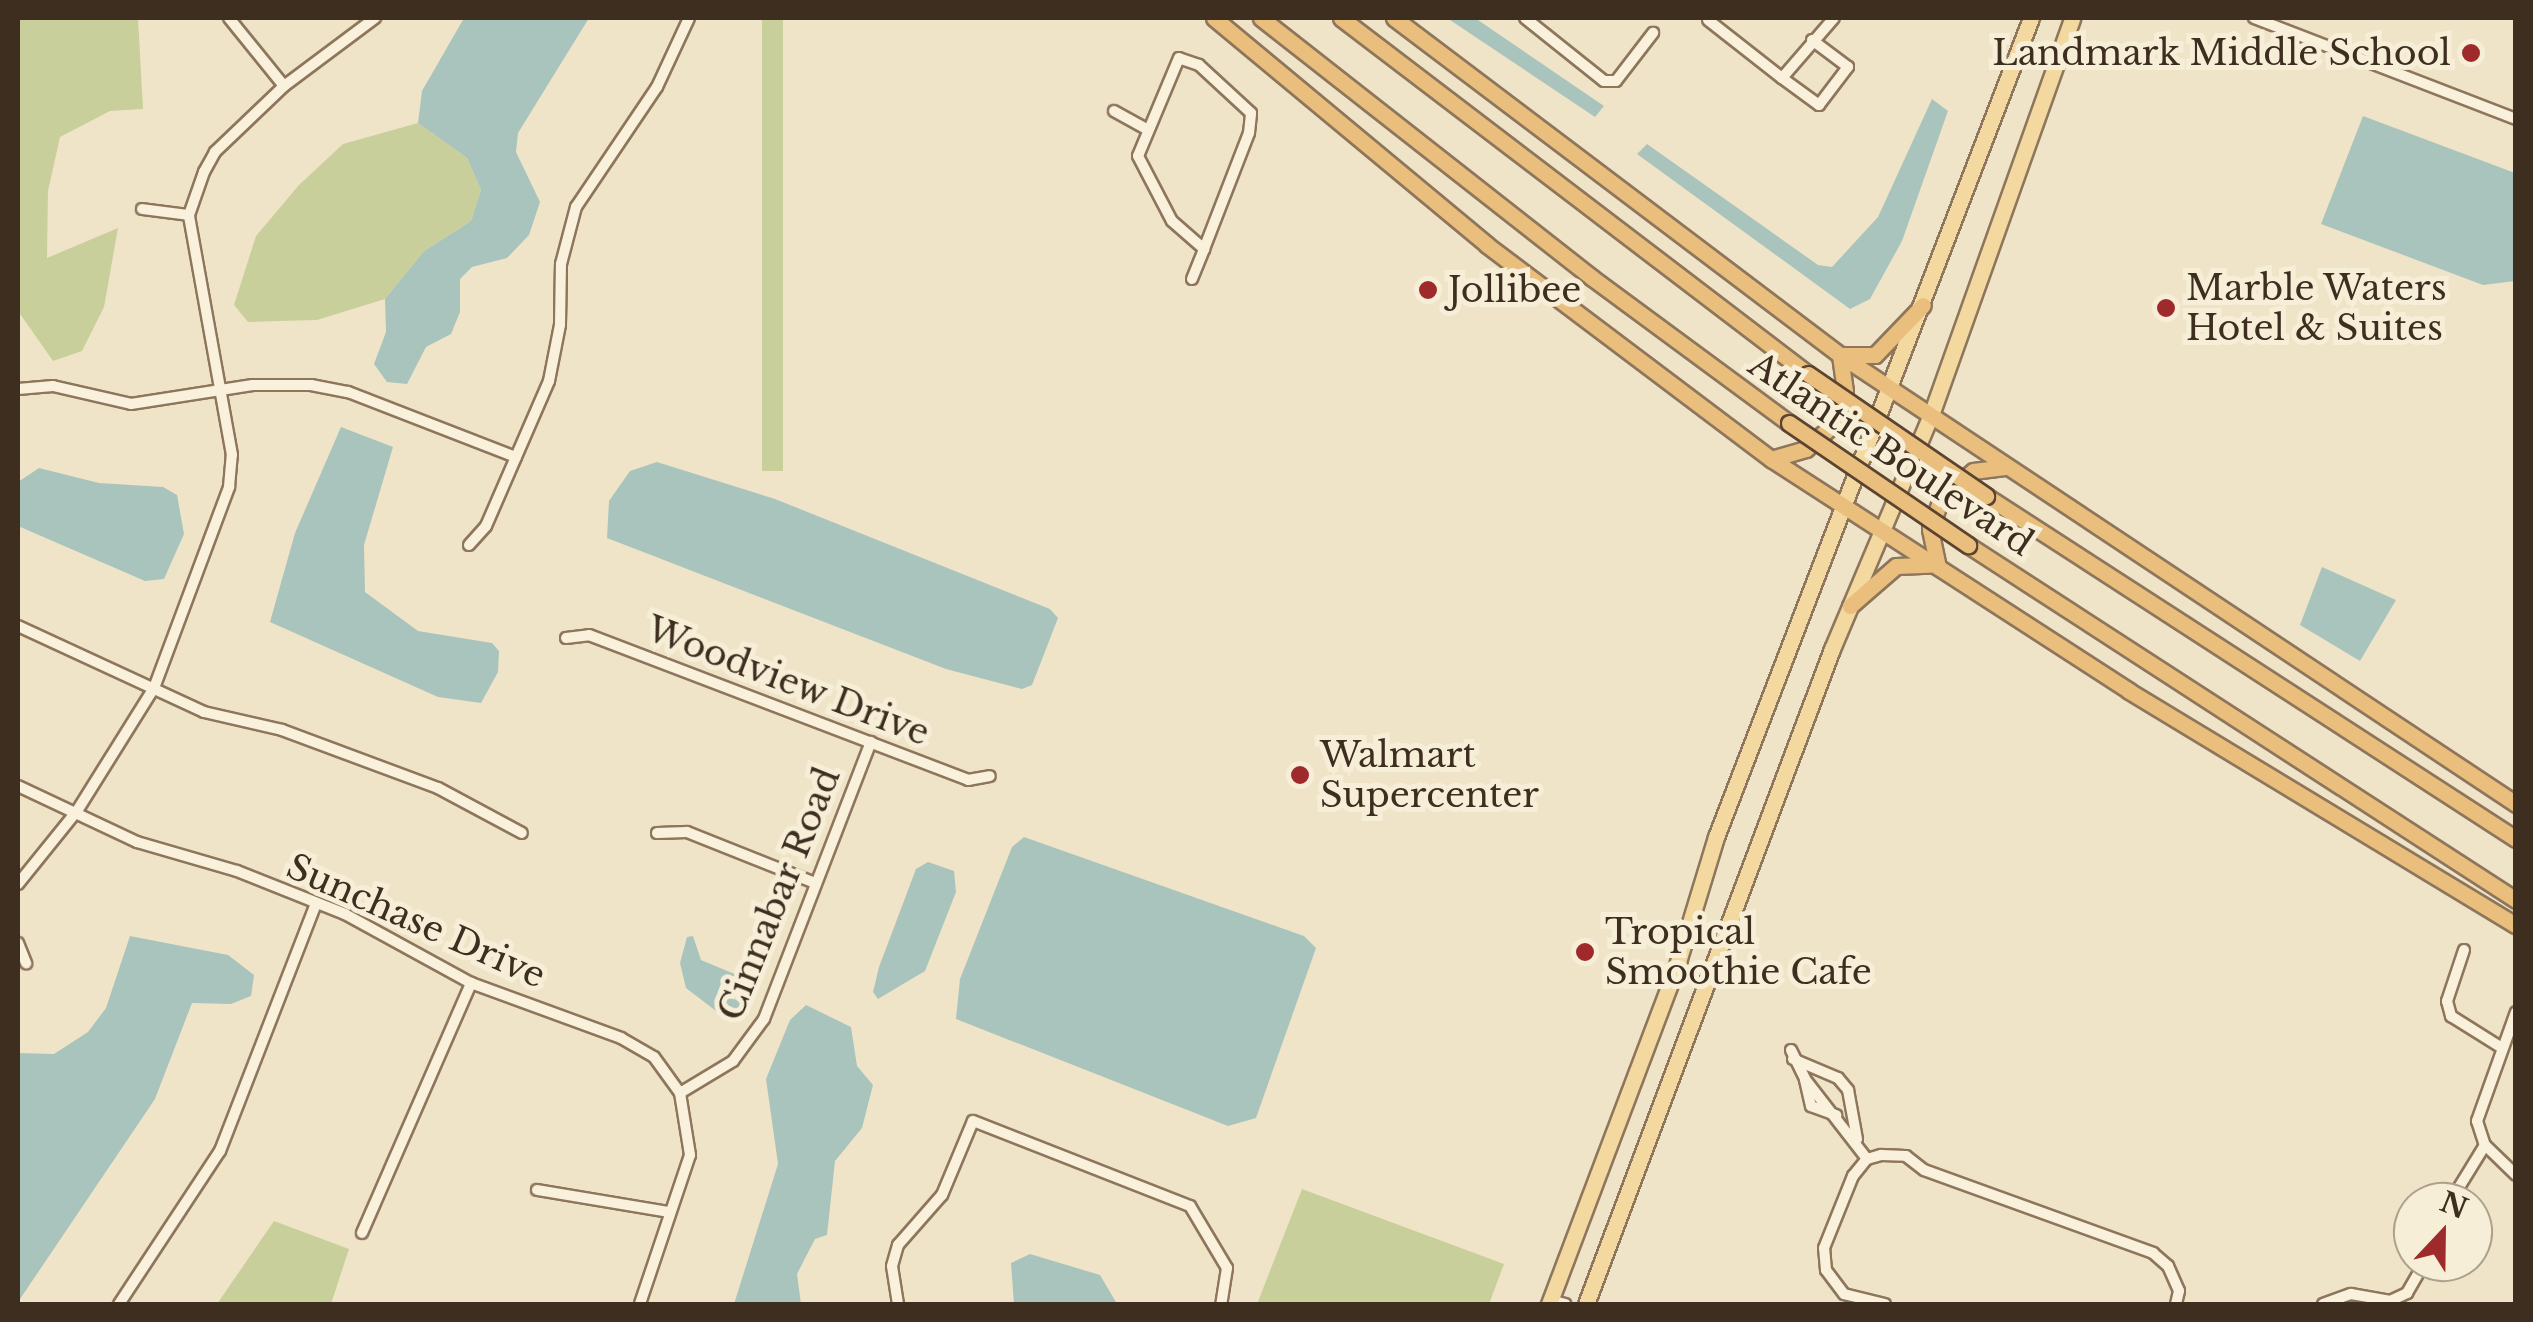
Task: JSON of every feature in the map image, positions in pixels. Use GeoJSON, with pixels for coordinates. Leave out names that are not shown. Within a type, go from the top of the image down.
{"type":"FeatureCollection","features":[{"type":"Feature","properties":{"kind":"highway"},"geometry":{"type":"LineString","coordinates":[[1214,18],[1487,245],[1772,460],[2516,925]]}},
{"type":"Feature","properties":{"kind":"highway","name":"Atlantic Boulevard"},"geometry":{"type":"LineString","coordinates":[[1262,18],[1576,266],[1789,422],[1968,545],[2516,900]]}},
{"type":"Feature","properties":{"kind":"highway","name":"Atlantic Boulevard"},"geometry":{"type":"LineString","coordinates":[[1341,18],[1808,374],[1986,496],[2516,839]]}},
{"type":"Feature","properties":{"kind":"highway"},"geometry":{"type":"LineString","coordinates":[[1394,18],[1840,355],[2516,804]]}},
{"type":"Feature","properties":{"kind":"highway"},"geometry":{"type":"LineString","coordinates":[[1840,355],[1875,354],[1923,305]]}},
{"type":"Feature","properties":{"kind":"highway"},"geometry":{"type":"LineString","coordinates":[[1772,460],[1806,450],[1833,425],[1845,390],[1840,355]]}},
{"type":"Feature","properties":{"kind":"highway"},"geometry":{"type":"LineString","coordinates":[[1938,566],[1930,530],[1943,494],[1973,470],[2011,467]]}},
{"type":"Feature","properties":{"kind":"highway"},"geometry":{"type":"LineString","coordinates":[[1850,606],[1896,566],[1938,566]]}},
{"type":"Feature","properties":{"kind":"main road"},"geometry":{"type":"LineString","coordinates":[[1555,1303],[1843,504],[2031,18]]}},
{"type":"Feature","properties":{"kind":"main road"},"geometry":{"type":"LineString","coordinates":[[1586,1304],[1850,606],[1930,415],[2072,18]]}},
{"type":"Feature","properties":{"kind":"street"},"geometry":{"type":"LineString","coordinates":[[229,18],[284,86]]}},
{"type":"Feature","properties":{"kind":"street"},"geometry":{"type":"LineString","coordinates":[[18,884],[77,811],[154,688],[229,487],[232,455],[189,215],[215,152],[284,86],[375,18]]}},
{"type":"Feature","properties":{"kind":"street"},"geometry":{"type":"LineString","coordinates":[[469,545],[486,526],[555,359],[561,264],[576,207],[657,87],[689,18]]}},
{"type":"Feature","properties":{"kind":"street"},"geometry":{"type":"LineString","coordinates":[[1524,18],[1604,81],[1616,81],[1653,33]]}},
{"type":"Feature","properties":{"kind":"street"},"geometry":{"type":"LineString","coordinates":[[1538,28],[1546,18]]}},
{"type":"Feature","properties":{"kind":"street"},"geometry":{"type":"LineString","coordinates":[[1782,78],[1834,18]]}},
{"type":"Feature","properties":{"kind":"street"},"geometry":{"type":"LineString","coordinates":[[2254,18],[2516,119]]}},
{"type":"Feature","properties":{"kind":"street"},"geometry":{"type":"LineString","coordinates":[[1708,20],[1819,105],[1848,67],[1812,40]]}},
{"type":"Feature","properties":{"kind":"street"},"geometry":{"type":"LineString","coordinates":[[1192,280],[1204,249],[1251,113],[1199,64],[1179,58],[1145,128],[1138,156],[1146,179],[1172,221],[1204,249]]}},
{"type":"Feature","properties":{"kind":"street"},"geometry":{"type":"LineString","coordinates":[[1114,111],[1145,128]]}},
{"type":"Feature","properties":{"kind":"street"},"geometry":{"type":"LineString","coordinates":[[142,209],[189,215]]}},
{"type":"Feature","properties":{"kind":"street"},"geometry":{"type":"LineString","coordinates":[[18,389],[53,386],[131,404],[281,384],[348,392],[516,457]]}},
{"type":"Feature","properties":{"kind":"street"},"geometry":{"type":"LineString","coordinates":[[18,626],[204,712],[282,730],[438,788],[522,833]]}},
{"type":"Feature","properties":{"kind":"street","name":"Woodview Drive"},"geometry":{"type":"LineString","coordinates":[[566,638],[589,635],[968,780],[990,776]]}},
{"type":"Feature","properties":{"kind":"street","name":"Cinnabar Road"},"geometry":{"type":"LineString","coordinates":[[680,1093],[733,1061],[753,1038],[871,742]]}},
{"type":"Feature","properties":{"kind":"street","name":"Sunchase Drive"},"geometry":{"type":"LineString","coordinates":[[18,786],[137,842],[316,903],[471,983],[621,1038],[654,1057],[680,1093],[690,1155],[640,1304]]}},
{"type":"Feature","properties":{"kind":"street"},"geometry":{"type":"LineString","coordinates":[[658,833],[687,832],[815,883]]}},
{"type":"Feature","properties":{"kind":"street"},"geometry":{"type":"LineString","coordinates":[[119,1304],[220,1151],[316,903]]}},
{"type":"Feature","properties":{"kind":"street"},"geometry":{"type":"LineString","coordinates":[[18,942],[26,963]]}},
{"type":"Feature","properties":{"kind":"street"},"geometry":{"type":"LineString","coordinates":[[2464,950],[2447,1000],[2451,1016],[2502,1048]]}},
{"type":"Feature","properties":{"kind":"street"},"geometry":{"type":"LineString","coordinates":[[362,1232],[471,983]]}},
{"type":"Feature","properties":{"kind":"street"},"geometry":{"type":"LineString","coordinates":[[2516,1012],[2477,1121],[2486,1145],[2516,1175]]}},
{"type":"Feature","properties":{"kind":"street"},"geometry":{"type":"LineString","coordinates":[[1857,1139],[1805,1080],[1791,1054],[1838,1078],[1848,1090],[1857,1139],[1866,1158]]}},
{"type":"Feature","properties":{"kind":"street"},"geometry":{"type":"LineString","coordinates":[[898,1304],[892,1266],[898,1245],[942,1195],[973,1120],[1190,1206],[1228,1268],[1220,1304]]}},
{"type":"Feature","properties":{"kind":"street"},"geometry":{"type":"LineString","coordinates":[[2463,1182],[2486,1145]]}},
{"type":"Feature","properties":{"kind":"street"},"geometry":{"type":"LineString","coordinates":[[1866,1158],[1906,1156],[1924,1170],[2153,1253],[2168,1266],[2179,1291],[2176,1304]]}},
{"type":"Feature","properties":{"kind":"street"},"geometry":{"type":"LineString","coordinates":[[1866,1158],[1824,1248],[1826,1270],[1844,1294],[1886,1304]]}},
{"type":"Feature","properties":{"kind":"street"},"geometry":{"type":"LineString","coordinates":[[537,1190],[670,1212]]}},
{"type":"Feature","properties":{"kind":"street"},"geometry":{"type":"LineString","coordinates":[[2323,1304],[2351,1294],[2390,1301],[2407,1294],[2414,1282]]}},
{"type":"Feature","properties":{"kind":"green space"},"geometry":{"type":"Polygon","coordinates":[[[18,18],[138,18],[143,109],[110,111],[60,137],[48,191],[47,258],[118,228],[104,307],[82,351],[53,361],[18,311],[18,18]]]}},
{"type":"Feature","properties":{"kind":"green space"},"geometry":{"type":"Polygon","coordinates":[[[762,18],[783,18],[783,471],[762,471],[762,18]]]}},
{"type":"Feature","properties":{"kind":"green space"},"geometry":{"type":"Polygon","coordinates":[[[418,123],[467,158],[481,190],[471,221],[424,251],[385,299],[317,320],[248,322],[234,305],[256,236],[299,185],[343,144],[418,123]]]}},
{"type":"Feature","properties":{"kind":"green space"},"geometry":{"type":"Polygon","coordinates":[[[1302,1189],[1504,1264],[1489,1304],[1257,1304],[1302,1189]]]}},
{"type":"Feature","properties":{"kind":"green space"},"geometry":{"type":"Polygon","coordinates":[[[274,1221],[349,1249],[331,1304],[217,1304],[274,1221]]]}},
{"type":"Feature","properties":{"kind":"water"},"geometry":{"type":"Polygon","coordinates":[[[464,18],[589,18],[518,133],[516,152],[540,202],[529,235],[507,258],[472,267],[460,279],[460,312],[451,334],[426,347],[407,384],[387,382],[374,364],[386,332],[385,299],[424,251],[471,221],[481,190],[467,158],[418,123],[422,91],[464,18]]]}},
{"type":"Feature","properties":{"kind":"water"},"geometry":{"type":"Polygon","coordinates":[[[1447,18],[1475,18],[1604,106],[1595,117],[1447,18]]]}},
{"type":"Feature","properties":{"kind":"water"},"geometry":{"type":"Polygon","coordinates":[[[1932,99],[1948,111],[1902,241],[1870,299],[1850,309],[1637,154],[1647,144],[1818,265],[1832,267],[1878,217],[1932,99]]]}},
{"type":"Feature","properties":{"kind":"water"},"geometry":{"type":"Polygon","coordinates":[[[2363,116],[2515,173],[2515,281],[2483,285],[2321,224],[2363,116]]]}},
{"type":"Feature","properties":{"kind":"water"},"geometry":{"type":"Polygon","coordinates":[[[341,427],[393,447],[364,545],[365,592],[418,631],[492,643],[499,651],[498,672],[481,703],[438,697],[270,622],[295,533],[341,427]]]}},
{"type":"Feature","properties":{"kind":"water"},"geometry":{"type":"Polygon","coordinates":[[[657,462],[775,499],[1050,609],[1058,618],[1032,685],[1022,689],[946,669],[607,538],[609,501],[630,471],[657,462]]]}},
{"type":"Feature","properties":{"kind":"water"},"geometry":{"type":"Polygon","coordinates":[[[39,468],[99,483],[163,487],[177,495],[184,534],[164,579],[145,581],[18,526],[18,482],[39,468]]]}},
{"type":"Feature","properties":{"kind":"water"},"geometry":{"type":"Polygon","coordinates":[[[2322,567],[2396,600],[2360,661],[2300,625],[2322,567]]]}},
{"type":"Feature","properties":{"kind":"water"},"geometry":{"type":"Polygon","coordinates":[[[1024,837],[1304,936],[1316,948],[1256,1118],[1228,1126],[956,1019],[960,979],[1012,847],[1024,837]]]}},
{"type":"Feature","properties":{"kind":"water"},"geometry":{"type":"Polygon","coordinates":[[[928,862],[954,871],[956,892],[925,971],[878,999],[873,992],[879,967],[916,869],[928,862]]]}},
{"type":"Feature","properties":{"kind":"water"},"geometry":{"type":"Polygon","coordinates":[[[130,936],[228,955],[254,975],[251,996],[231,1004],[192,1003],[155,1099],[18,1302],[18,1053],[54,1054],[88,1032],[106,1008],[130,936]]]}},
{"type":"Feature","properties":{"kind":"water"},"geometry":{"type":"Polygon","coordinates":[[[693,936],[701,960],[737,975],[748,998],[744,1013],[716,1011],[686,988],[680,963],[687,937],[693,936]]]}},
{"type":"Feature","properties":{"kind":"water"},"geometry":{"type":"Polygon","coordinates":[[[806,1005],[851,1027],[857,1066],[873,1085],[862,1128],[835,1161],[827,1235],[815,1239],[797,1274],[801,1304],[734,1304],[778,1164],[766,1079],[790,1020],[806,1005]]]}},
{"type":"Feature","properties":{"kind":"water"},"geometry":{"type":"Polygon","coordinates":[[[1030,1254],[1100,1275],[1117,1304],[1014,1304],[1011,1263],[1030,1254]]]}},
{"type":"Feature","properties":{"kind":"place","name":"Landmark Middle School"},"geometry":{"type":"Point","coordinates":[2471,53]}},
{"type":"Feature","properties":{"kind":"place","name":"Jollibee"},"geometry":{"type":"Point","coordinates":[1428,290]}},
{"type":"Feature","properties":{"kind":"place","name":"Marble Waters Hotel & Suites"},"geometry":{"type":"Point","coordinates":[2166,308]}},
{"type":"Feature","properties":{"kind":"place","name":"Walmart Supercenter"},"geometry":{"type":"Point","coordinates":[1300,775]}},
{"type":"Feature","properties":{"kind":"place","name":"Tropical Smoothie Cafe"},"geometry":{"type":"Point","coordinates":[1585,952]}}]}
